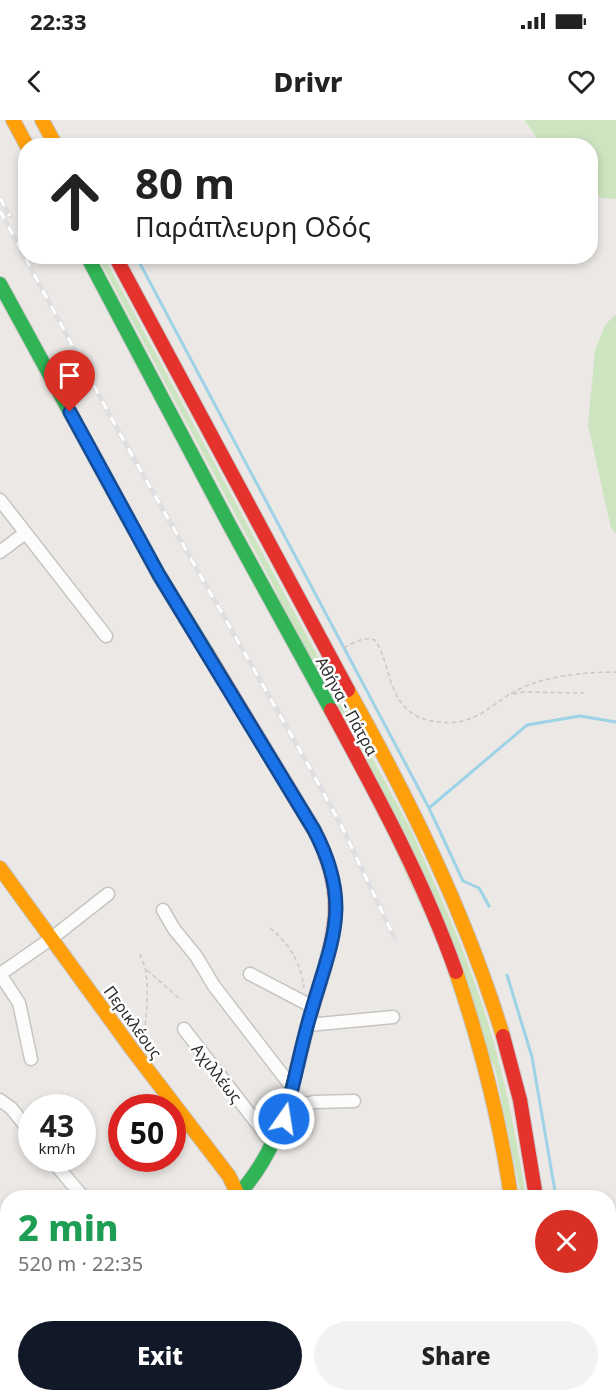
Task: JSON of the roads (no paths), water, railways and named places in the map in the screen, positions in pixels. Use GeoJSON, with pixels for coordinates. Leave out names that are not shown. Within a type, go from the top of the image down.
{"type":"FeatureCollection","features":[{"type":"Feature","properties":{"kind":"main road"},"geometry":{"type":"LineString","coordinates":[[13,120],[23,138]]}},
{"type":"Feature","properties":{"kind":"main road"},"geometry":{"type":"LineString","coordinates":[[42,120],[52,138]]}},
{"type":"Feature","properties":{"kind":"main road","name":"Αθήνα - Πάτρα"},"geometry":{"type":"LineString","coordinates":[[91,264],[268,597],[374,790],[415,873],[440,934],[479,1045],[499,1126],[510,1190]]}},
{"type":"Feature","properties":{"kind":"main road","name":"Αθήνα - Πάτρα"},"geometry":{"type":"LineString","coordinates":[[119,264],[286,577],[385,756],[430,846],[479,965],[504,1039],[522,1113],[536,1190]]}},
{"type":"Feature","properties":{"kind":"main road"},"geometry":{"type":"LineString","coordinates":[[0,284],[159,575],[326,852],[336,895],[335,930],[309,1005],[308,1024],[287,1109],[273,1144],[258,1172],[242,1190]]}},
{"type":"Feature","properties":{"kind":"main road","name":"Περικλέους"},"geometry":{"type":"LineString","coordinates":[[0,868],[134,1052],[229,1176],[234,1190]]}},
{"type":"Feature","properties":{"kind":"street"},"geometry":{"type":"LineString","coordinates":[[0,500],[106,636]]}},
{"type":"Feature","properties":{"kind":"street"},"geometry":{"type":"LineString","coordinates":[[0,552],[25,533]]}},
{"type":"Feature","properties":{"kind":"street"},"geometry":{"type":"LineString","coordinates":[[31,1059],[19,1003],[0,974],[52,938],[108,894]]}},
{"type":"Feature","properties":{"kind":"street"},"geometry":{"type":"LineString","coordinates":[[163,910],[214,986],[291,1086]]}},
{"type":"Feature","properties":{"kind":"street"},"geometry":{"type":"LineString","coordinates":[[250,974],[309,1005]]}},
{"type":"Feature","properties":{"kind":"street"},"geometry":{"type":"LineString","coordinates":[[308,1024],[393,1017]]}},
{"type":"Feature","properties":{"kind":"street","name":"Αχιλλέως"},"geometry":{"type":"LineString","coordinates":[[184,1029],[273,1144]]}},
{"type":"Feature","properties":{"kind":"street"},"geometry":{"type":"LineString","coordinates":[[0,1100],[12,1108],[18,1116]]}},
{"type":"Feature","properties":{"kind":"street"},"geometry":{"type":"LineString","coordinates":[[287,1109],[314,1102],[354,1101]]}},
{"type":"Feature","properties":{"kind":"street"},"geometry":{"type":"LineString","coordinates":[[62,1172],[77,1190]]}},
{"type":"Feature","properties":{"kind":"waterway"},"geometry":{"type":"LineString","coordinates":[[140,264],[429,808],[463,881],[479,888],[489,906]]}},
{"type":"Feature","properties":{"kind":"waterway"},"geometry":{"type":"LineString","coordinates":[[429,808],[527,725],[580,716],[616,722]]}},
{"type":"Feature","properties":{"kind":"waterway"},"geometry":{"type":"LineString","coordinates":[[507,975],[532,1057],[555,1190]]}},
{"type":"Feature","properties":{"kind":"railway"},"geometry":{"type":"LineString","coordinates":[[0,198],[10,216]]}},
{"type":"Feature","properties":{"kind":"railway"},"geometry":{"type":"LineString","coordinates":[[0,211],[18,244]]}},
{"type":"Feature","properties":{"kind":"railway"},"geometry":{"type":"LineString","coordinates":[[29,264],[120,434],[342,827],[395,939]]}}]}
